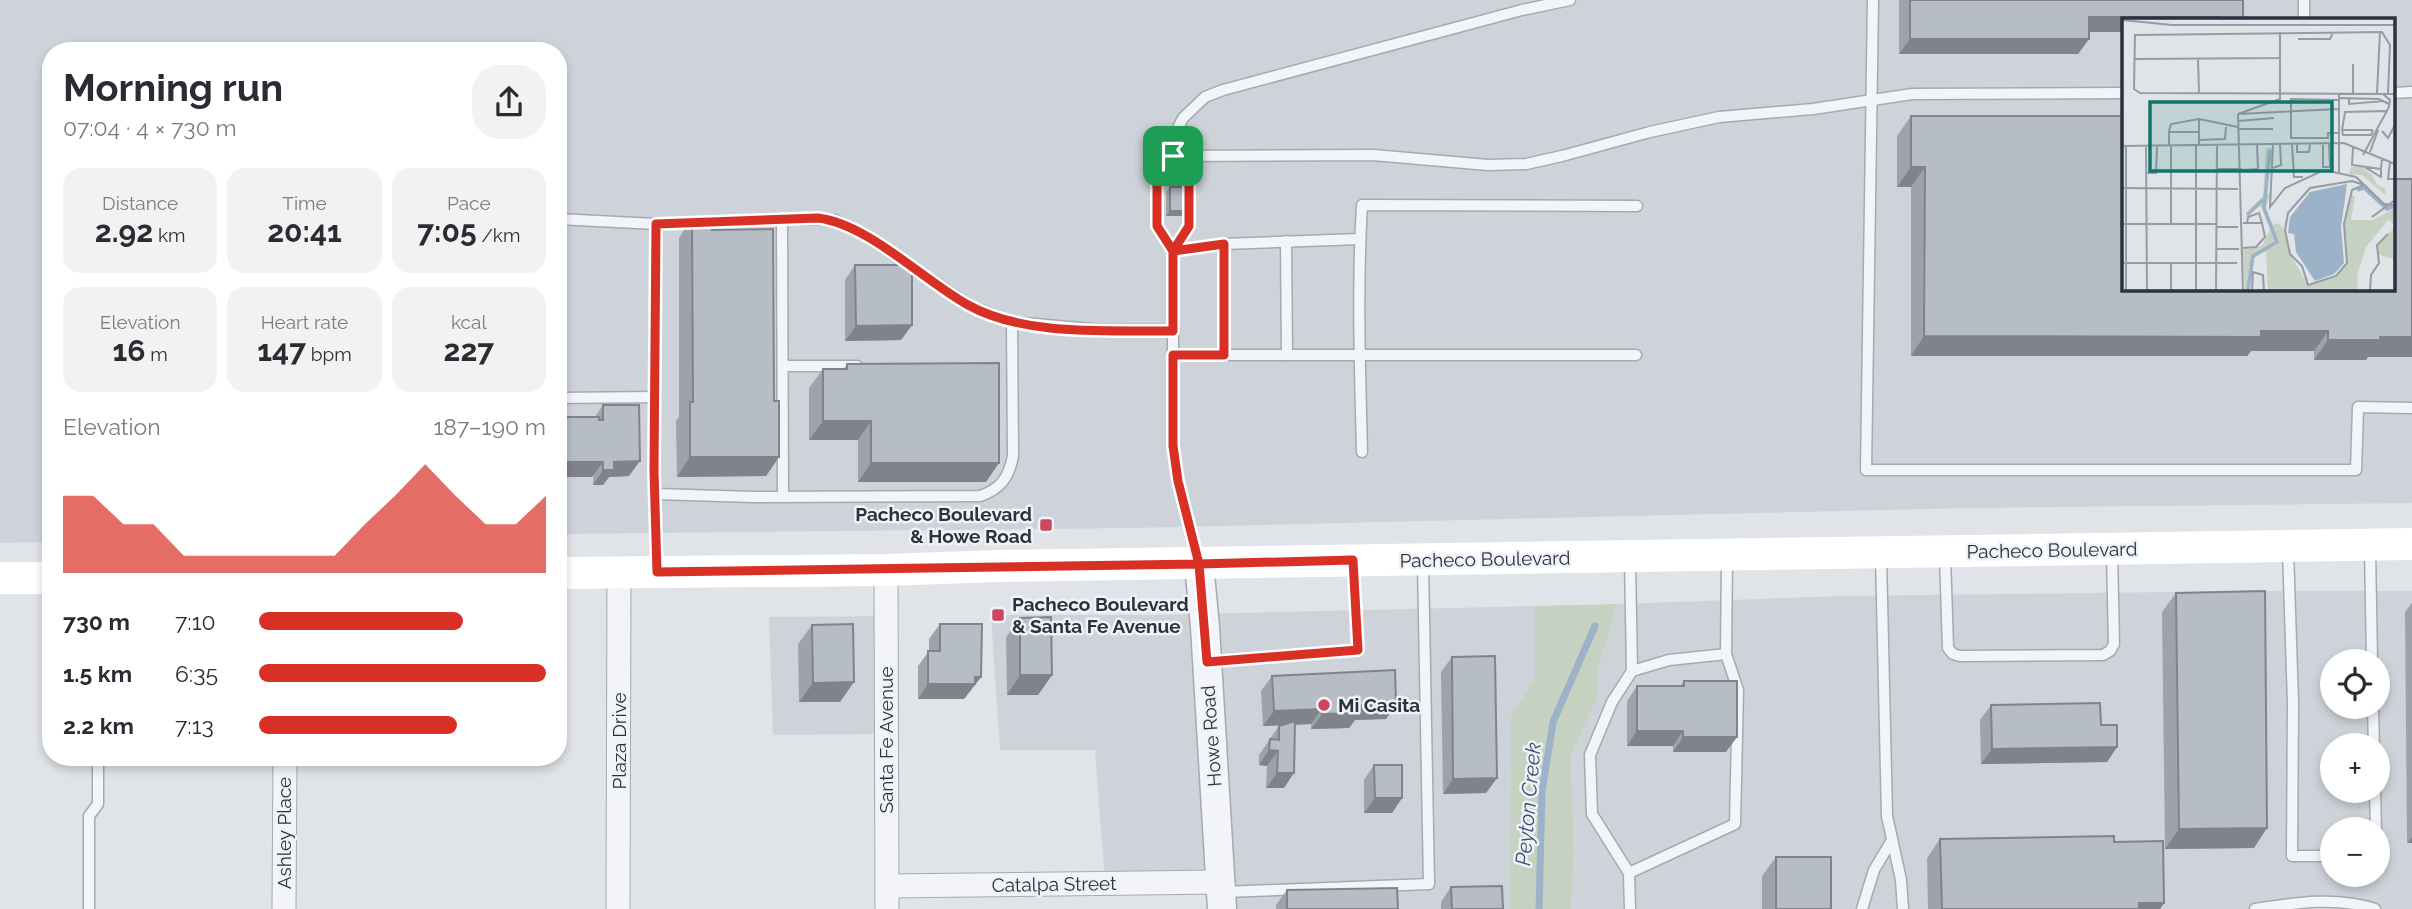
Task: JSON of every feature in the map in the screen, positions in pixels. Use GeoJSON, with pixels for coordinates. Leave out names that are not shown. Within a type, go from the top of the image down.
{"type":"FeatureCollection","features":[{"type":"Feature","properties":{"kind":"main road","name":"Pacheco Boulevard"},"geometry":{"type":"LineString","coordinates":[[567,573],[886,570],[2412,544]]}},
{"type":"Feature","properties":{"kind":"main road"},"geometry":{"type":"LineString","coordinates":[[0,578],[42,578]]}},
{"type":"Feature","properties":{"kind":"street","name":"Howe Road"},"geometry":{"type":"LineString","coordinates":[[1199,564],[1221,894]]}},
{"type":"Feature","properties":{"kind":"street","name":"Santa Fe Avenue"},"geometry":{"type":"LineString","coordinates":[[886,570],[887,909]]}},
{"type":"Feature","properties":{"kind":"street","name":"Plaza Drive"},"geometry":{"type":"LineString","coordinates":[[618,909],[619,572]]}},
{"type":"Feature","properties":{"kind":"street","name":"Ashley Place"},"geometry":{"type":"LineString","coordinates":[[284,909],[285,766]]}},
{"type":"Feature","properties":{"kind":"street","name":"Catalpa Street"},"geometry":{"type":"LineString","coordinates":[[887,886],[1221,894]]}},
{"type":"Feature","properties":{"kind":"lane"},"geometry":{"type":"LineString","coordinates":[[1173,251],[1157,226],[1157,180],[1173,156],[1177,131],[1183,118],[1205,97],[1522,10],[1570,0]]}},
{"type":"Feature","properties":{"kind":"lane"},"geometry":{"type":"LineString","coordinates":[[1872,0],[1866,470],[2356,471],[2358,407],[2412,408]]}},
{"type":"Feature","properties":{"kind":"lane"},"geometry":{"type":"LineString","coordinates":[[2304,0],[2304,18]]}},
{"type":"Feature","properties":{"kind":"lane"},"geometry":{"type":"LineString","coordinates":[[2394,93],[2412,92]]}},
{"type":"Feature","properties":{"kind":"lane"},"geometry":{"type":"LineString","coordinates":[[1173,156],[1373,155],[1488,165],[1526,164],[1719,117],[1813,109],[1912,94],[2122,93]]}},
{"type":"Feature","properties":{"kind":"lane"},"geometry":{"type":"LineString","coordinates":[[1173,156],[1189,180],[1189,226],[1173,251],[1173,446],[1178,481],[1199,564]]}},
{"type":"Feature","properties":{"kind":"lane"},"geometry":{"type":"LineString","coordinates":[[1362,453],[1362,205],[1637,206]]}},
{"type":"Feature","properties":{"kind":"lane"},"geometry":{"type":"LineString","coordinates":[[567,219],[656,224],[818,218],[835,220],[849,226],[970,306],[1012,323],[1103,330],[1173,331]]}},
{"type":"Feature","properties":{"kind":"lane"},"geometry":{"type":"LineString","coordinates":[[782,221],[783,497]]}},
{"type":"Feature","properties":{"kind":"lane"},"geometry":{"type":"LineString","coordinates":[[656,224],[657,572]]}},
{"type":"Feature","properties":{"kind":"lane"},"geometry":{"type":"LineString","coordinates":[[1173,251],[1224,244],[1360,239]]}},
{"type":"Feature","properties":{"kind":"lane"},"geometry":{"type":"LineString","coordinates":[[1286,241],[1287,355]]}},
{"type":"Feature","properties":{"kind":"lane"},"geometry":{"type":"LineString","coordinates":[[1224,244],[1224,355]]}},
{"type":"Feature","properties":{"kind":"lane"},"geometry":{"type":"LineString","coordinates":[[656,494],[783,497],[980,496],[992,492],[1004,482],[1013,456],[1012,323]]}},
{"type":"Feature","properties":{"kind":"lane"},"geometry":{"type":"LineString","coordinates":[[1173,355],[1636,355]]}},
{"type":"Feature","properties":{"kind":"lane"},"geometry":{"type":"LineString","coordinates":[[783,366],[864,366]]}},
{"type":"Feature","properties":{"kind":"lane"},"geometry":{"type":"LineString","coordinates":[[999,366],[1013,366]]}},
{"type":"Feature","properties":{"kind":"lane"},"geometry":{"type":"LineString","coordinates":[[567,398],[655,397]]}},
{"type":"Feature","properties":{"kind":"lane"},"geometry":{"type":"LineString","coordinates":[[2370,544],[2372,649]]}},
{"type":"Feature","properties":{"kind":"lane"},"geometry":{"type":"LineString","coordinates":[[2288,547],[2293,703],[2292,856],[2320,856]]}},
{"type":"Feature","properties":{"kind":"lane"},"geometry":{"type":"LineString","coordinates":[[1945,552],[1948,649],[1953,654],[2103,655],[2114,645],[2112,548]]}},
{"type":"Feature","properties":{"kind":"lane"},"geometry":{"type":"LineString","coordinates":[[1881,553],[1887,817],[1901,880],[1903,909]]}},
{"type":"Feature","properties":{"kind":"lane"},"geometry":{"type":"LineString","coordinates":[[1629,873],[1735,824],[1738,690],[1726,654],[1727,556]]}},
{"type":"Feature","properties":{"kind":"lane"},"geometry":{"type":"LineString","coordinates":[[1630,557],[1632,671],[1612,702],[1590,755],[1592,814],[1629,873],[1630,909]]}},
{"type":"Feature","properties":{"kind":"lane"},"geometry":{"type":"LineString","coordinates":[[1221,894],[1429,884],[1423,559]]}},
{"type":"Feature","properties":{"kind":"lane"},"geometry":{"type":"LineString","coordinates":[[1207,662],[1358,650],[1353,560]]}},
{"type":"Feature","properties":{"kind":"lane"},"geometry":{"type":"LineString","coordinates":[[1632,671],[1669,660],[1726,654]]}},
{"type":"Feature","properties":{"kind":"lane"},"geometry":{"type":"LineString","coordinates":[[89,909],[89,817],[98,804],[98,766]]}},
{"type":"Feature","properties":{"kind":"lane"},"geometry":{"type":"LineString","coordinates":[[1862,909],[1874,870],[1892,840]]}},
{"type":"Feature","properties":{"kind":"lane"},"geometry":{"type":"LineString","coordinates":[[2255,909],[2305,901],[2361,904],[2375,909]]}},
{"type":"Feature","properties":{"kind":"shaded area"},"geometry":{"type":"Polygon","coordinates":[[[0,0],[2412,0],[2412,503],[1969,508],[1131,528],[567,534],[567,42],[42,42],[42,542],[0,543],[0,0]]]}},
{"type":"Feature","properties":{"kind":"shaded area"},"geometry":{"type":"Polygon","coordinates":[[[2412,591],[2412,909],[2375,909],[2361,904],[2255,909],[1571,909],[1574,854],[1571,756],[1598,696],[1598,671],[1617,604],[1842,596],[2412,591]]]}},
{"type":"Feature","properties":{"kind":"shaded area"},"geometry":{"type":"Polygon","coordinates":[[[1535,606],[1535,677],[1511,716],[1510,909],[1221,909],[1221,882],[1105,883],[1095,750],[1000,750],[991,615],[1155,615],[1535,606]]]}},
{"type":"Feature","properties":{"kind":"shaded area"},"geometry":{"type":"Polygon","coordinates":[[[886,616],[886,734],[773,735],[769,617],[886,616]]]}},
{"type":"Feature","properties":{"kind":"green space"},"geometry":{"type":"Polygon","coordinates":[[[1617,604],[1598,671],[1598,696],[1571,756],[1574,854],[1571,909],[1510,909],[1511,716],[1535,677],[1535,606],[1617,604]]]}},
{"type":"Feature","properties":{"kind":"building"},"geometry":{"type":"Polygon","coordinates":[[[1910,0],[2243,0],[2243,18],[2089,17],[2089,39],[1910,39],[1910,0]]]}},
{"type":"Feature","properties":{"kind":"building"},"geometry":{"type":"Polygon","coordinates":[[[1911,116],[2122,116],[2122,290],[2394,290],[2394,179],[2412,179],[2412,337],[2328,340],[2328,331],[2261,331],[2261,337],[1924,336],[1925,167],[1911,167],[1911,116]]]}},
{"type":"Feature","properties":{"kind":"building"},"geometry":{"type":"Polygon","coordinates":[[[1170,187],[1185,187],[1185,211],[1170,211],[1170,187]]]}},
{"type":"Feature","properties":{"kind":"building"},"geometry":{"type":"Polygon","coordinates":[[[692,218],[712,218],[712,230],[773,229],[774,401],[779,401],[779,457],[690,457],[690,402],[693,402],[692,218]]]}},
{"type":"Feature","properties":{"kind":"building"},"geometry":{"type":"Polygon","coordinates":[[[855,265],[912,265],[912,325],[856,326],[855,265]]]}},
{"type":"Feature","properties":{"kind":"building"},"geometry":{"type":"Polygon","coordinates":[[[999,363],[999,463],[871,463],[871,421],[823,421],[823,369],[847,369],[847,364],[999,363]]]}},
{"type":"Feature","properties":{"kind":"building"},"geometry":{"type":"Polygon","coordinates":[[[603,405],[639,405],[640,461],[614,462],[614,470],[603,470],[603,462],[567,462],[567,417],[599,417],[599,420],[603,420],[603,405]]]}},
{"type":"Feature","properties":{"kind":"building"},"geometry":{"type":"Polygon","coordinates":[[[2265,591],[2267,828],[2179,829],[2176,593],[2265,591]]]}},
{"type":"Feature","properties":{"kind":"building"},"geometry":{"type":"Polygon","coordinates":[[[1051,617],[1052,675],[1020,675],[1020,618],[1051,617]]]}},
{"type":"Feature","properties":{"kind":"building"},"geometry":{"type":"Polygon","coordinates":[[[853,624],[854,682],[813,683],[812,625],[853,624]]]}},
{"type":"Feature","properties":{"kind":"building"},"geometry":{"type":"Polygon","coordinates":[[[940,624],[982,624],[981,677],[975,677],[975,684],[928,684],[928,651],[940,651],[940,624]]]}},
{"type":"Feature","properties":{"kind":"building"},"geometry":{"type":"Polygon","coordinates":[[[1495,656],[1497,778],[1453,779],[1452,657],[1495,656]]]}},
{"type":"Feature","properties":{"kind":"building"},"geometry":{"type":"Polygon","coordinates":[[[1395,670],[1396,704],[1360,705],[1360,713],[1322,714],[1322,709],[1274,711],[1272,676],[1395,670]]]}},
{"type":"Feature","properties":{"kind":"building"},"geometry":{"type":"Polygon","coordinates":[[[1684,681],[1737,681],[1737,737],[1683,737],[1683,731],[1637,731],[1637,686],[1684,686],[1684,681]]]}},
{"type":"Feature","properties":{"kind":"building"},"geometry":{"type":"Polygon","coordinates":[[[2100,703],[2101,725],[2117,725],[2117,747],[1992,749],[1991,705],[2100,703]]]}},
{"type":"Feature","properties":{"kind":"building"},"geometry":{"type":"Polygon","coordinates":[[[1295,721],[1294,773],[1277,773],[1278,751],[1269,750],[1270,739],[1279,740],[1279,726],[1295,721]]]}},
{"type":"Feature","properties":{"kind":"building"},"geometry":{"type":"Polygon","coordinates":[[[1374,765],[1402,765],[1402,798],[1375,798],[1374,765]]]}},
{"type":"Feature","properties":{"kind":"building"},"geometry":{"type":"Polygon","coordinates":[[[2114,836],[2114,842],[2163,841],[2164,903],[2139,903],[2139,909],[1942,909],[1940,839],[2114,836]]]}},
{"type":"Feature","properties":{"kind":"building"},"geometry":{"type":"Polygon","coordinates":[[[1776,857],[1831,857],[1831,909],[1776,909],[1776,857]]]}},
{"type":"Feature","properties":{"kind":"building"},"geometry":{"type":"Polygon","coordinates":[[[1502,886],[1503,909],[1452,909],[1451,887],[1502,886]]]}},
{"type":"Feature","properties":{"kind":"building"},"geometry":{"type":"Polygon","coordinates":[[[1397,888],[1398,909],[1287,909],[1287,890],[1397,888]]]}},
{"type":"Feature","properties":{"kind":"waterway","name":"Peyton Creek"},"geometry":{"type":"LineString","coordinates":[[1539,909],[1542,792],[1553,722],[1595,626]]}},
{"type":"Feature","properties":{"kind":"place","name":"Pacheco Boulevard & Howe Road"},"geometry":{"type":"Point","coordinates":[1046,525]}},
{"type":"Feature","properties":{"kind":"place","name":"Pacheco Boulevard & Santa Fe Avenue"},"geometry":{"type":"Point","coordinates":[998,615]}},
{"type":"Feature","properties":{"kind":"place","name":"Mi Casita"},"geometry":{"type":"Point","coordinates":[1324,705]}},
{"type":"Feature","properties":{"kind":"route"},"geometry":{"type":"LineString","coordinates":[[1173,156],[1157,180],[1157,226],[1173,251],[1173,331],[1103,330],[1012,323],[970,306],[866,236],[835,220],[818,218],[656,224],[654,471],[657,572],[1199,564],[1207,662],[1358,650],[1353,560],[1199,564],[1178,481],[1173,446],[1173,355],[1224,355],[1224,244],[1173,251],[1189,226],[1189,180],[1173,156]]}}]}
